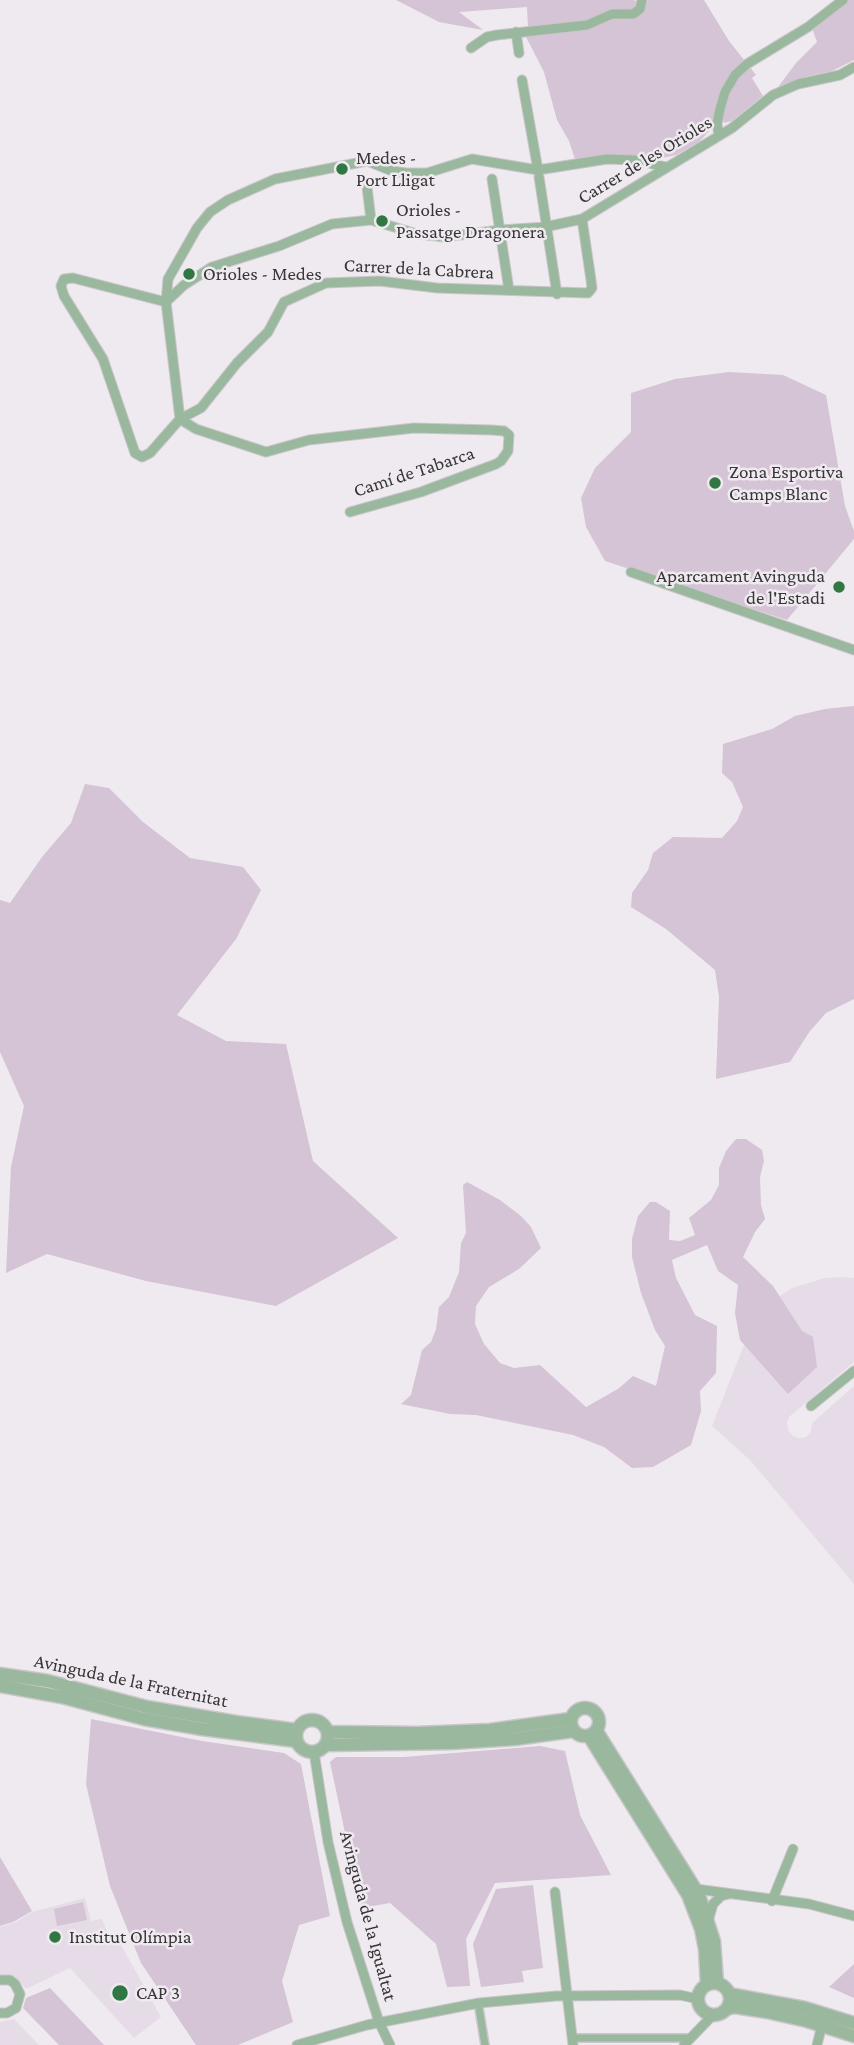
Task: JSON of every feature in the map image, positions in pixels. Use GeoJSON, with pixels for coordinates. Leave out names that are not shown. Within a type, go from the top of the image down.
{"type":"FeatureCollection","features":[{"type":"Feature","properties":{"kind":"street"},"geometry":{"type":"LineString","coordinates":[[471,48],[487,37],[587,25],[612,14],[633,14],[640,9],[642,0]]}},
{"type":"Feature","properties":{"kind":"street"},"geometry":{"type":"LineString","coordinates":[[719,135],[717,124],[720,109],[725,92],[735,75],[747,64],[808,27],[844,0]]}},
{"type":"Feature","properties":{"kind":"street"},"geometry":{"type":"LineString","coordinates":[[516,32],[519,53]]}},
{"type":"Feature","properties":{"kind":"street","name":"Carrer de les Orioles"},"geometry":{"type":"LineString","coordinates":[[166,302],[192,279],[226,261],[279,246],[321,227],[342,222],[371,220],[417,234],[444,237],[545,227],[582,219],[732,128],[773,95],[798,84],[840,75],[854,67]]}},
{"type":"Feature","properties":{"kind":"street"},"geometry":{"type":"LineString","coordinates":[[523,80],[557,294]]}},
{"type":"Feature","properties":{"kind":"street"},"geometry":{"type":"LineString","coordinates":[[166,302],[73,278],[64,279],[61,286],[64,296],[103,359],[135,453],[142,457],[150,453],[180,419],[166,302],[171,272],[203,219],[228,200],[275,179],[367,161],[392,171],[407,173],[427,173],[472,159],[538,173],[607,159],[634,160],[666,167]]}},
{"type":"Feature","properties":{"kind":"street"},"geometry":{"type":"LineString","coordinates":[[492,179],[509,290]]}},
{"type":"Feature","properties":{"kind":"street"},"geometry":{"type":"LineString","coordinates":[[367,187],[371,220]]}},
{"type":"Feature","properties":{"kind":"street","name":"Carrer de la Cabrera"},"geometry":{"type":"LineString","coordinates":[[180,419],[201,408],[237,363],[268,332],[284,302],[322,284],[380,281],[437,288],[584,294],[590,291],[591,280],[582,219]]}},
{"type":"Feature","properties":{"kind":"street","name":"Camí de Tabarca"},"geometry":{"type":"LineString","coordinates":[[180,419],[196,429],[266,452],[309,440],[414,428],[492,430],[504,431],[509,435],[508,451],[496,464],[421,492],[350,512]]}},
{"type":"Feature","properties":{"kind":"street"},"geometry":{"type":"LineString","coordinates":[[631,572],[854,650]]}},
{"type":"Feature","properties":{"kind":"street"},"geometry":{"type":"LineString","coordinates":[[811,1406],[854,1371]]}},
{"type":"Feature","properties":{"kind":"street","name":"Avinguda de la Fraternitat"},"geometry":{"type":"LineString","coordinates":[[0,1674],[48,1681],[146,1713]]}},
{"type":"Feature","properties":{"kind":"street","name":"Avinguda de la Fraternitat"},"geometry":{"type":"LineString","coordinates":[[0,1686],[203,1723],[297,1735]]}},
{"type":"Feature","properties":{"kind":"street"},"geometry":{"type":"LineString","coordinates":[[572,1725],[578,1709],[590,1709],[599,1718],[593,1733]]}},
{"type":"Feature","properties":{"kind":"street"},"geometry":{"type":"LineString","coordinates":[[322,1743],[324,1725],[313,1719],[302,1723],[297,1735],[304,1750],[322,1743],[418,1733],[572,1725]]}},
{"type":"Feature","properties":{"kind":"street"},"geometry":{"type":"LineString","coordinates":[[572,1725],[580,1736],[593,1733]]}},
{"type":"Feature","properties":{"kind":"street"},"geometry":{"type":"LineString","coordinates":[[593,1733],[696,1889],[709,1918],[716,1950],[712,1984]]}},
{"type":"Feature","properties":{"kind":"street"},"geometry":{"type":"LineString","coordinates":[[593,1733],[688,1895],[703,1939],[712,1984]]}},
{"type":"Feature","properties":{"kind":"street","name":"Avinguda de la Igualtat"},"geometry":{"type":"LineString","coordinates":[[322,1743],[328,1842],[340,1893],[379,2022],[390,2045]]}},
{"type":"Feature","properties":{"kind":"street"},"geometry":{"type":"LineString","coordinates":[[772,1900],[793,1849]]}},
{"type":"Feature","properties":{"kind":"street"},"geometry":{"type":"LineString","coordinates":[[696,1889],[809,1904],[854,1916]]}},
{"type":"Feature","properties":{"kind":"street"},"geometry":{"type":"LineString","coordinates":[[555,1892],[572,2041],[687,2042],[713,2015],[735,2007],[822,2025],[854,2036]]}},
{"type":"Feature","properties":{"kind":"street"},"geometry":{"type":"LineString","coordinates":[[709,1918],[713,1904],[721,1896],[729,1894]]}},
{"type":"Feature","properties":{"kind":"street"},"geometry":{"type":"LineString","coordinates":[[0,1980],[10,1980],[20,1994],[16,2008],[6,2013],[0,2012]]}},
{"type":"Feature","properties":{"kind":"street"},"geometry":{"type":"LineString","coordinates":[[713,2015],[704,2012],[698,1999],[700,1991],[712,1984],[724,1987],[729,1994],[805,2008],[854,2023]]}},
{"type":"Feature","properties":{"kind":"street"},"geometry":{"type":"LineString","coordinates":[[726,2009],[729,1994]]}},
{"type":"Feature","properties":{"kind":"street"},"geometry":{"type":"LineString","coordinates":[[297,2045],[379,2022],[479,2003],[567,1996],[680,1995],[698,1999]]}},
{"type":"Feature","properties":{"kind":"street"},"geometry":{"type":"LineString","coordinates":[[479,2008],[485,2045]]}},
{"type":"Feature","properties":{"kind":"street"},"geometry":{"type":"LineString","coordinates":[[817,2045],[822,2025]]}},
{"type":"Feature","properties":{"kind":"shaded area"},"geometry":{"type":"Polygon","coordinates":[[[396,0],[634,0],[639,3],[633,10],[583,23],[528,28],[527,7],[459,12],[483,30],[439,22],[396,0]]]}},
{"type":"Feature","properties":{"kind":"shaded area"},"geometry":{"type":"Polygon","coordinates":[[[648,0],[704,0],[729,41],[745,61],[728,78],[711,129],[699,142],[676,155],[658,159],[575,159],[557,120],[544,72],[526,37],[612,18],[636,16],[642,12],[648,0]]]}},
{"type":"Feature","properties":{"kind":"shaded area"},"geometry":{"type":"Polygon","coordinates":[[[848,0],[854,0],[854,60],[832,71],[804,77],[778,87],[796,63],[817,42],[812,28],[848,0]]]}},
{"type":"Feature","properties":{"kind":"shaded area"},"geometry":{"type":"Polygon","coordinates":[[[750,67],[756,75],[752,78],[763,96],[732,121],[724,123],[722,117],[728,95],[738,77],[750,67]]]}},
{"type":"Feature","properties":{"kind":"shaded area","name":"Zona Esportiva Camps Blanc"},"geometry":{"type":"Polygon","coordinates":[[[729,372],[783,375],[826,395],[845,506],[854,531],[854,539],[787,620],[605,561],[586,527],[581,498],[595,468],[631,432],[631,393],[675,379],[729,372]]]}},
{"type":"Feature","properties":{"kind":"shaded area"},"geometry":{"type":"Polygon","coordinates":[[[854,706],[854,999],[826,1013],[810,1031],[790,1062],[716,1079],[719,997],[715,970],[666,929],[631,907],[632,893],[648,870],[653,853],[673,837],[722,838],[737,821],[743,807],[732,782],[722,773],[723,744],[772,729],[795,716],[854,706]]]}},
{"type":"Feature","properties":{"kind":"shaded area"},"geometry":{"type":"Polygon","coordinates":[[[85,784],[109,788],[143,822],[190,858],[243,867],[261,890],[236,939],[177,1015],[226,1041],[286,1044],[313,1161],[398,1238],[276,1306],[146,1281],[47,1254],[6,1273],[11,1167],[24,1106],[0,1052],[0,900],[10,903],[42,857],[71,823],[85,784]]]}},
{"type":"Feature","properties":{"kind":"shaded area"},"geometry":{"type":"Polygon","coordinates":[[[736,1139],[746,1139],[762,1150],[764,1161],[760,1177],[761,1205],[765,1219],[755,1232],[743,1257],[773,1286],[802,1331],[813,1337],[817,1367],[788,1394],[740,1340],[735,1313],[738,1285],[718,1271],[707,1245],[672,1260],[676,1278],[695,1315],[717,1326],[716,1373],[700,1391],[701,1411],[691,1445],[653,1467],[632,1468],[604,1447],[573,1435],[476,1415],[450,1414],[401,1404],[411,1395],[422,1350],[431,1342],[439,1307],[449,1297],[459,1272],[461,1243],[466,1233],[463,1185],[467,1182],[500,1200],[521,1216],[531,1227],[541,1248],[519,1269],[489,1287],[476,1306],[475,1324],[484,1344],[500,1363],[514,1368],[540,1365],[586,1407],[618,1389],[633,1376],[656,1386],[665,1346],[655,1330],[641,1293],[632,1257],[632,1239],[638,1216],[650,1202],[656,1202],[670,1211],[669,1240],[680,1241],[695,1235],[689,1218],[711,1200],[719,1185],[719,1168],[726,1151],[736,1139]]]}},
{"type":"Feature","properties":{"kind":"shaded area"},"geometry":{"type":"Polygon","coordinates":[[[825,1278],[854,1278],[854,1362],[789,1417],[787,1422],[788,1430],[793,1436],[806,1437],[811,1432],[812,1423],[854,1386],[854,1584],[750,1460],[712,1426],[751,1327],[778,1297],[792,1288],[825,1278]]]}},
{"type":"Feature","properties":{"kind":"shaded area"},"geometry":{"type":"Polygon","coordinates":[[[91,1719],[202,1741],[284,1753],[301,1764],[330,1916],[299,1925],[282,1981],[293,2022],[238,2045],[196,2045],[141,1963],[110,1886],[86,1784],[91,1719]]]}},
{"type":"Feature","properties":{"kind":"shaded area"},"geometry":{"type":"Polygon","coordinates":[[[540,1746],[565,1751],[580,1815],[611,1875],[495,1883],[466,1939],[470,1986],[447,1987],[436,1944],[390,1903],[361,1908],[330,1762],[336,1757],[404,1757],[540,1746]]]}},
{"type":"Feature","properties":{"kind":"shaded area"},"geometry":{"type":"Polygon","coordinates":[[[0,1857],[32,1911],[0,1926],[0,1857]]]}},
{"type":"Feature","properties":{"kind":"shaded area"},"geometry":{"type":"Polygon","coordinates":[[[533,1885],[543,1968],[522,1971],[524,1982],[481,1987],[473,1944],[496,1889],[533,1885]]]}},
{"type":"Feature","properties":{"kind":"shaded area","name":"Institut Olímpia"},"geometry":{"type":"Polygon","coordinates":[[[85,1898],[91,1921],[102,1919],[113,1946],[120,1943],[161,2017],[134,2038],[70,1968],[28,1988],[11,1977],[0,1975],[0,1927],[14,1923],[32,1912],[85,1898]]]}},
{"type":"Feature","properties":{"kind":"shaded area"},"geometry":{"type":"Polygon","coordinates":[[[83,1902],[87,1920],[57,1926],[54,1909],[83,1902]]]}},
{"type":"Feature","properties":{"kind":"shaded area"},"geometry":{"type":"Polygon","coordinates":[[[854,1964],[854,1998],[829,1987],[854,1964]]]}},
{"type":"Feature","properties":{"kind":"shaded area"},"geometry":{"type":"Polygon","coordinates":[[[50,1988],[104,2045],[59,2045],[23,2008],[26,1998],[50,1988]]]}},
{"type":"Feature","properties":{"kind":"shaded area"},"geometry":{"type":"Polygon","coordinates":[[[14,2019],[39,2045],[0,2045],[0,2022],[14,2019]]]}},
{"type":"Feature","properties":{"kind":"place","name":"Medes - Port Lligat"},"geometry":{"type":"Point","coordinates":[342,169]}},
{"type":"Feature","properties":{"kind":"place","name":"Orioles - Passatge Dragonera"},"geometry":{"type":"Point","coordinates":[382,221]}},
{"type":"Feature","properties":{"kind":"place","name":"Orioles - Medes"},"geometry":{"type":"Point","coordinates":[189,274]}},
{"type":"Feature","properties":{"kind":"place","name":"Zona Esportiva Camps Blanc"},"geometry":{"type":"Point","coordinates":[715,483]}},
{"type":"Feature","properties":{"kind":"place","name":"Aparcament Avinguda de l'Estadi"},"geometry":{"type":"Point","coordinates":[839,587]}},
{"type":"Feature","properties":{"kind":"place","name":"Institut Olímpia"},"geometry":{"type":"Point","coordinates":[55,1937]}},
{"type":"Feature","properties":{"kind":"place","name":"CAP 3"},"geometry":{"type":"Point","coordinates":[120,1993]}}]}
